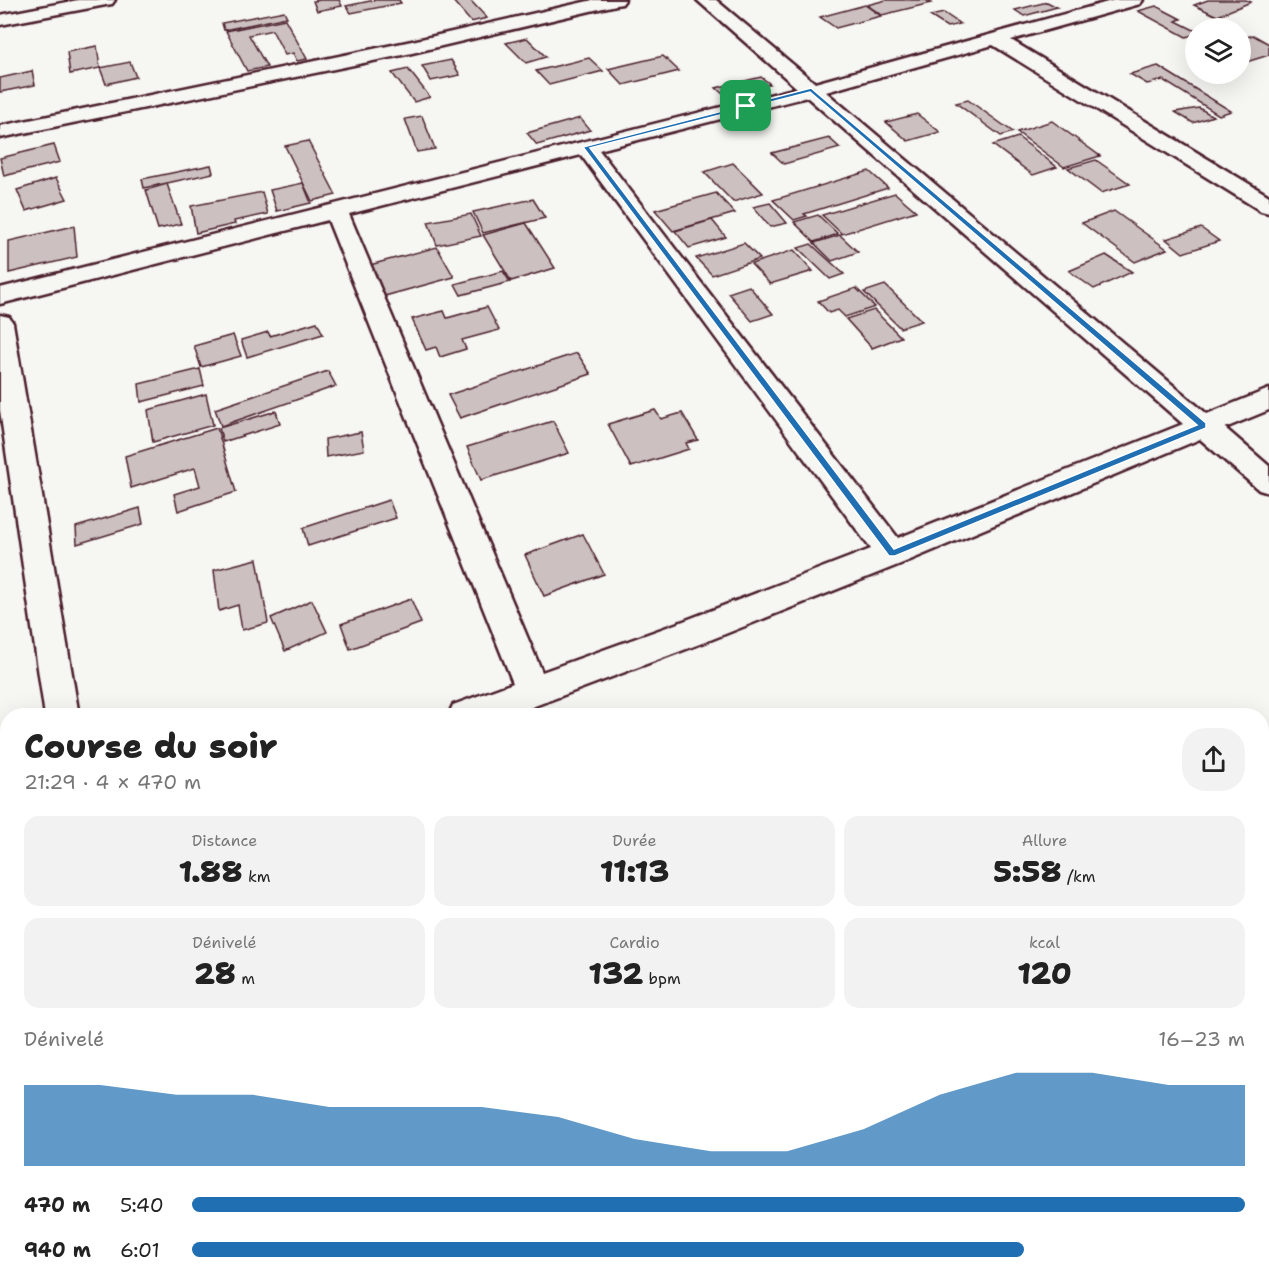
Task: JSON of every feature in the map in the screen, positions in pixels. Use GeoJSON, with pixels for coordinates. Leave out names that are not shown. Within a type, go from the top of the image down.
{"type":"FeatureCollection","features":[{"type":"Feature","properties":{"kind":"street"},"geometry":{"type":"LineString","coordinates":[[0,20],[106,0]]}},
{"type":"Feature","properties":{"kind":"street"},"geometry":{"type":"LineString","coordinates":[[0,132],[412,47],[616,0]]}},
{"type":"Feature","properties":{"kind":"street"},"geometry":{"type":"LineString","coordinates":[[706,0],[1269,482]]}},
{"type":"Feature","properties":{"kind":"street"},"geometry":{"type":"LineString","coordinates":[[0,296],[811,90],[1134,0]]}},
{"type":"Feature","properties":{"kind":"street"},"geometry":{"type":"LineString","coordinates":[[996,39],[1269,206]]}},
{"type":"Feature","properties":{"kind":"street"},"geometry":{"type":"LineString","coordinates":[[586,147],[892,554]]}},
{"type":"Feature","properties":{"kind":"street"},"geometry":{"type":"LineString","coordinates":[[336,211],[533,691]]}},
{"type":"Feature","properties":{"kind":"street"},"geometry":{"type":"LineString","coordinates":[[0,323],[61,708]]}},
{"type":"Feature","properties":{"kind":"street"},"geometry":{"type":"LineString","coordinates":[[487,708],[693,632],[892,554],[1269,399]]}},
{"type":"Feature","properties":{"kind":"building"},"geometry":{"type":"Polygon","coordinates":[[[339,0],[342,6],[317,11],[313,1],[339,0]]]}},
{"type":"Feature","properties":{"kind":"building"},"geometry":{"type":"Polygon","coordinates":[[[375,0],[399,0],[401,3],[351,13],[346,6],[375,0]]]}},
{"type":"Feature","properties":{"kind":"building"},"geometry":{"type":"Polygon","coordinates":[[[452,0],[470,0],[487,18],[471,22],[452,0]]]}},
{"type":"Feature","properties":{"kind":"building"},"geometry":{"type":"Polygon","coordinates":[[[886,0],[926,0],[931,3],[882,15],[867,5],[886,0]]]}},
{"type":"Feature","properties":{"kind":"building"},"geometry":{"type":"Polygon","coordinates":[[[1208,0],[1251,2],[1217,16],[1194,5],[1208,0]]]}},
{"type":"Feature","properties":{"kind":"building"},"geometry":{"type":"Polygon","coordinates":[[[1047,2],[1057,7],[1024,16],[1015,10],[1047,2]]]}},
{"type":"Feature","properties":{"kind":"building"},"geometry":{"type":"Polygon","coordinates":[[[865,5],[881,16],[836,28],[820,17],[865,5]]]}},
{"type":"Feature","properties":{"kind":"building"},"geometry":{"type":"Polygon","coordinates":[[[1156,6],[1181,19],[1176,21],[1185,26],[1185,36],[1138,11],[1156,6]]]}},
{"type":"Feature","properties":{"kind":"building"},"geometry":{"type":"Polygon","coordinates":[[[284,11],[287,17],[224,30],[222,23],[284,11]]]}},
{"type":"Feature","properties":{"kind":"building"},"geometry":{"type":"Polygon","coordinates":[[[944,13],[960,24],[947,27],[930,16],[944,13]]]}},
{"type":"Feature","properties":{"kind":"building"},"geometry":{"type":"Polygon","coordinates":[[[285,19],[307,59],[297,61],[293,53],[285,55],[272,30],[249,35],[267,67],[247,71],[226,31],[285,19]]]}},
{"type":"Feature","properties":{"kind":"building"},"geometry":{"type":"Polygon","coordinates":[[[1251,36],[1269,44],[1269,55],[1251,61],[1251,36]]]}},
{"type":"Feature","properties":{"kind":"building"},"geometry":{"type":"Polygon","coordinates":[[[527,38],[546,57],[526,63],[506,43],[527,38]]]}},
{"type":"Feature","properties":{"kind":"building"},"geometry":{"type":"Polygon","coordinates":[[[97,46],[100,68],[70,74],[67,52],[97,46]]]}},
{"type":"Feature","properties":{"kind":"building"},"geometry":{"type":"Polygon","coordinates":[[[663,56],[679,71],[623,85],[608,69],[663,56]]]}},
{"type":"Feature","properties":{"kind":"building"},"geometry":{"type":"Polygon","coordinates":[[[589,58],[603,71],[549,85],[536,71],[589,58]]]}},
{"type":"Feature","properties":{"kind":"building"},"geometry":{"type":"Polygon","coordinates":[[[451,60],[460,75],[431,81],[422,66],[451,60]]]}},
{"type":"Feature","properties":{"kind":"building"},"geometry":{"type":"Polygon","coordinates":[[[130,62],[136,77],[106,84],[100,68],[130,62]]]}},
{"type":"Feature","properties":{"kind":"building"},"geometry":{"type":"Polygon","coordinates":[[[1158,66],[1231,111],[1219,115],[1163,80],[1147,84],[1130,74],[1158,66]]]}},
{"type":"Feature","properties":{"kind":"building"},"geometry":{"type":"Polygon","coordinates":[[[408,69],[430,97],[414,102],[392,73],[408,69]]]}},
{"type":"Feature","properties":{"kind":"building"},"geometry":{"type":"Polygon","coordinates":[[[32,71],[35,85],[0,92],[0,78],[32,71]]]}},
{"type":"Feature","properties":{"kind":"building"},"geometry":{"type":"Polygon","coordinates":[[[761,77],[770,84],[724,95],[716,88],[761,77]]]}},
{"type":"Feature","properties":{"kind":"building"},"geometry":{"type":"Polygon","coordinates":[[[968,100],[1013,132],[1001,136],[956,103],[968,100]]]}},
{"type":"Feature","properties":{"kind":"building"},"geometry":{"type":"Polygon","coordinates":[[[1199,108],[1213,116],[1193,123],[1175,112],[1199,108]]]}},
{"type":"Feature","properties":{"kind":"building"},"geometry":{"type":"Polygon","coordinates":[[[917,114],[940,132],[908,141],[886,122],[917,114]]]}},
{"type":"Feature","properties":{"kind":"building"},"geometry":{"type":"Polygon","coordinates":[[[422,116],[435,149],[417,152],[405,119],[422,116]]]}},
{"type":"Feature","properties":{"kind":"building"},"geometry":{"type":"Polygon","coordinates":[[[580,118],[590,130],[537,145],[527,133],[580,118]]]}},
{"type":"Feature","properties":{"kind":"building"},"geometry":{"type":"Polygon","coordinates":[[[1052,121],[1100,156],[1064,167],[1017,132],[1052,121]]]}},
{"type":"Feature","properties":{"kind":"building"},"geometry":{"type":"Polygon","coordinates":[[[1018,137],[1057,167],[1033,175],[993,145],[1018,137]]]}},
{"type":"Feature","properties":{"kind":"building"},"geometry":{"type":"Polygon","coordinates":[[[829,138],[840,148],[784,164],[772,153],[829,138]]]}},
{"type":"Feature","properties":{"kind":"building"},"geometry":{"type":"Polygon","coordinates":[[[308,141],[336,195],[312,201],[285,146],[308,141]]]}},
{"type":"Feature","properties":{"kind":"building"},"geometry":{"type":"Polygon","coordinates":[[[54,145],[60,162],[4,176],[0,158],[54,145]]]}},
{"type":"Feature","properties":{"kind":"building"},"geometry":{"type":"Polygon","coordinates":[[[1096,160],[1130,184],[1101,193],[1068,168],[1096,160]]]}},
{"type":"Feature","properties":{"kind":"building"},"geometry":{"type":"Polygon","coordinates":[[[733,163],[763,193],[733,202],[704,172],[733,163]]]}},
{"type":"Feature","properties":{"kind":"building"},"geometry":{"type":"Polygon","coordinates":[[[211,165],[213,173],[144,188],[142,179],[211,165]]]}},
{"type":"Feature","properties":{"kind":"building"},"geometry":{"type":"Polygon","coordinates":[[[869,171],[888,188],[804,214],[807,216],[794,220],[773,200],[869,171]]]}},
{"type":"Feature","properties":{"kind":"building"},"geometry":{"type":"Polygon","coordinates":[[[56,178],[67,199],[26,211],[17,190],[56,178]]]}},
{"type":"Feature","properties":{"kind":"building"},"geometry":{"type":"Polygon","coordinates":[[[303,183],[311,203],[277,211],[270,190],[303,183]]]}},
{"type":"Feature","properties":{"kind":"building"},"geometry":{"type":"Polygon","coordinates":[[[167,184],[181,224],[158,229],[146,190],[167,184]]]}},
{"type":"Feature","properties":{"kind":"building"},"geometry":{"type":"Polygon","coordinates":[[[262,192],[268,214],[234,221],[235,224],[196,233],[191,206],[262,192]]]}},
{"type":"Feature","properties":{"kind":"building"},"geometry":{"type":"Polygon","coordinates":[[[716,193],[735,213],[673,231],[655,210],[716,193]]]}},
{"type":"Feature","properties":{"kind":"building"},"geometry":{"type":"Polygon","coordinates":[[[895,193],[916,211],[842,234],[822,215],[895,193]]]}},
{"type":"Feature","properties":{"kind":"building"},"geometry":{"type":"Polygon","coordinates":[[[533,199],[545,218],[483,233],[473,212],[533,199]]]}},
{"type":"Feature","properties":{"kind":"building"},"geometry":{"type":"Polygon","coordinates":[[[770,203],[787,223],[770,227],[753,207],[770,203]]]}},
{"type":"Feature","properties":{"kind":"building"},"geometry":{"type":"Polygon","coordinates":[[[1114,211],[1167,249],[1135,262],[1082,223],[1114,211]]]}},
{"type":"Feature","properties":{"kind":"building"},"geometry":{"type":"Polygon","coordinates":[[[471,214],[481,236],[437,245],[428,222],[471,214]]]}},
{"type":"Feature","properties":{"kind":"building"},"geometry":{"type":"Polygon","coordinates":[[[818,215],[838,234],[814,242],[794,222],[818,215]]]}},
{"type":"Feature","properties":{"kind":"building"},"geometry":{"type":"Polygon","coordinates":[[[712,220],[726,237],[689,248],[675,231],[712,220]]]}},
{"type":"Feature","properties":{"kind":"building"},"geometry":{"type":"Polygon","coordinates":[[[526,223],[555,268],[511,281],[483,235],[526,223]]]}},
{"type":"Feature","properties":{"kind":"building"},"geometry":{"type":"Polygon","coordinates":[[[74,226],[77,257],[9,273],[9,241],[74,226]]]}},
{"type":"Feature","properties":{"kind":"building"},"geometry":{"type":"Polygon","coordinates":[[[1201,228],[1219,241],[1183,253],[1166,239],[1201,228]]]}},
{"type":"Feature","properties":{"kind":"building"},"geometry":{"type":"Polygon","coordinates":[[[840,235],[858,252],[832,261],[814,243],[840,235]]]}},
{"type":"Feature","properties":{"kind":"building"},"geometry":{"type":"Polygon","coordinates":[[[744,243],[760,259],[712,275],[696,258],[744,243]]]}},
{"type":"Feature","properties":{"kind":"building"},"geometry":{"type":"Polygon","coordinates":[[[811,244],[844,274],[830,279],[798,248],[811,244]]]}},
{"type":"Feature","properties":{"kind":"building"},"geometry":{"type":"Polygon","coordinates":[[[437,247],[454,277],[381,297],[366,266],[437,247]]]}},
{"type":"Feature","properties":{"kind":"building"},"geometry":{"type":"Polygon","coordinates":[[[794,250],[813,271],[770,284],[751,264],[794,250]]]}},
{"type":"Feature","properties":{"kind":"building"},"geometry":{"type":"Polygon","coordinates":[[[1106,255],[1132,272],[1094,289],[1069,271],[1106,255]]]}},
{"type":"Feature","properties":{"kind":"building"},"geometry":{"type":"Polygon","coordinates":[[[503,271],[510,282],[461,295],[455,284],[503,271]]]}},
{"type":"Feature","properties":{"kind":"building"},"geometry":{"type":"Polygon","coordinates":[[[885,285],[922,321],[900,328],[864,292],[885,285]]]}},
{"type":"Feature","properties":{"kind":"building"},"geometry":{"type":"Polygon","coordinates":[[[749,286],[773,314],[752,321],[728,293],[749,286]]]}},
{"type":"Feature","properties":{"kind":"building"},"geometry":{"type":"Polygon","coordinates":[[[856,288],[875,307],[845,317],[838,310],[829,313],[818,301],[856,288]]]}},
{"type":"Feature","properties":{"kind":"building"},"geometry":{"type":"Polygon","coordinates":[[[487,307],[499,330],[462,340],[466,349],[440,357],[436,347],[426,350],[412,319],[444,311],[447,318],[487,307]]]}},
{"type":"Feature","properties":{"kind":"building"},"geometry":{"type":"Polygon","coordinates":[[[874,310],[901,337],[872,348],[846,319],[874,310]]]}},
{"type":"Feature","properties":{"kind":"building"},"geometry":{"type":"Polygon","coordinates":[[[317,322],[323,334],[247,357],[241,340],[268,332],[270,336],[317,322]]]}},
{"type":"Feature","properties":{"kind":"building"},"geometry":{"type":"Polygon","coordinates":[[[233,335],[241,356],[201,367],[194,346],[233,335]]]}},
{"type":"Feature","properties":{"kind":"building"},"geometry":{"type":"Polygon","coordinates":[[[577,353],[591,374],[460,418],[448,395],[577,353]]]}},
{"type":"Feature","properties":{"kind":"building"},"geometry":{"type":"Polygon","coordinates":[[[200,369],[204,386],[141,402],[139,384],[200,369]]]}},
{"type":"Feature","properties":{"kind":"building"},"geometry":{"type":"Polygon","coordinates":[[[328,371],[336,386],[221,426],[215,409],[328,371]]]}},
{"type":"Feature","properties":{"kind":"building"},"geometry":{"type":"Polygon","coordinates":[[[206,394],[213,425],[153,442],[148,410],[206,394]]]}},
{"type":"Feature","properties":{"kind":"building"},"geometry":{"type":"Polygon","coordinates":[[[655,410],[661,419],[682,413],[698,440],[686,443],[689,449],[631,467],[608,424],[655,410]]]}},
{"type":"Feature","properties":{"kind":"building"},"geometry":{"type":"Polygon","coordinates":[[[276,411],[280,424],[223,442],[219,428],[276,411]]]}},
{"type":"Feature","properties":{"kind":"building"},"geometry":{"type":"Polygon","coordinates":[[[553,421],[569,453],[481,480],[467,447],[553,421]]]}},
{"type":"Feature","properties":{"kind":"building"},"geometry":{"type":"Polygon","coordinates":[[[217,428],[236,492],[178,511],[174,494],[200,486],[195,468],[131,488],[125,456],[217,428]]]}},
{"type":"Feature","properties":{"kind":"building"},"geometry":{"type":"Polygon","coordinates":[[[361,432],[364,450],[326,457],[325,439],[361,432]]]}},
{"type":"Feature","properties":{"kind":"building"},"geometry":{"type":"Polygon","coordinates":[[[389,500],[396,518],[308,546],[303,528],[389,500]]]}},
{"type":"Feature","properties":{"kind":"building"},"geometry":{"type":"Polygon","coordinates":[[[140,508],[143,524],[77,544],[76,527],[140,508]]]}},
{"type":"Feature","properties":{"kind":"building"},"geometry":{"type":"Polygon","coordinates":[[[583,534],[604,574],[544,596],[525,555],[583,534]]]}},
{"type":"Feature","properties":{"kind":"building"},"geometry":{"type":"Polygon","coordinates":[[[257,559],[268,623],[242,630],[238,605],[219,611],[214,570],[257,559]]]}},
{"type":"Feature","properties":{"kind":"building"},"geometry":{"type":"Polygon","coordinates":[[[411,599],[421,623],[350,649],[341,624],[411,599]]]}},
{"type":"Feature","properties":{"kind":"building"},"geometry":{"type":"Polygon","coordinates":[[[312,600],[327,632],[285,651],[271,618],[312,600]]]}},
{"type":"Feature","properties":{"kind":"route"},"geometry":{"type":"LineString","coordinates":[[811,90],[1203,426],[892,554],[586,147],[746,106],[811,90]]}}]}
